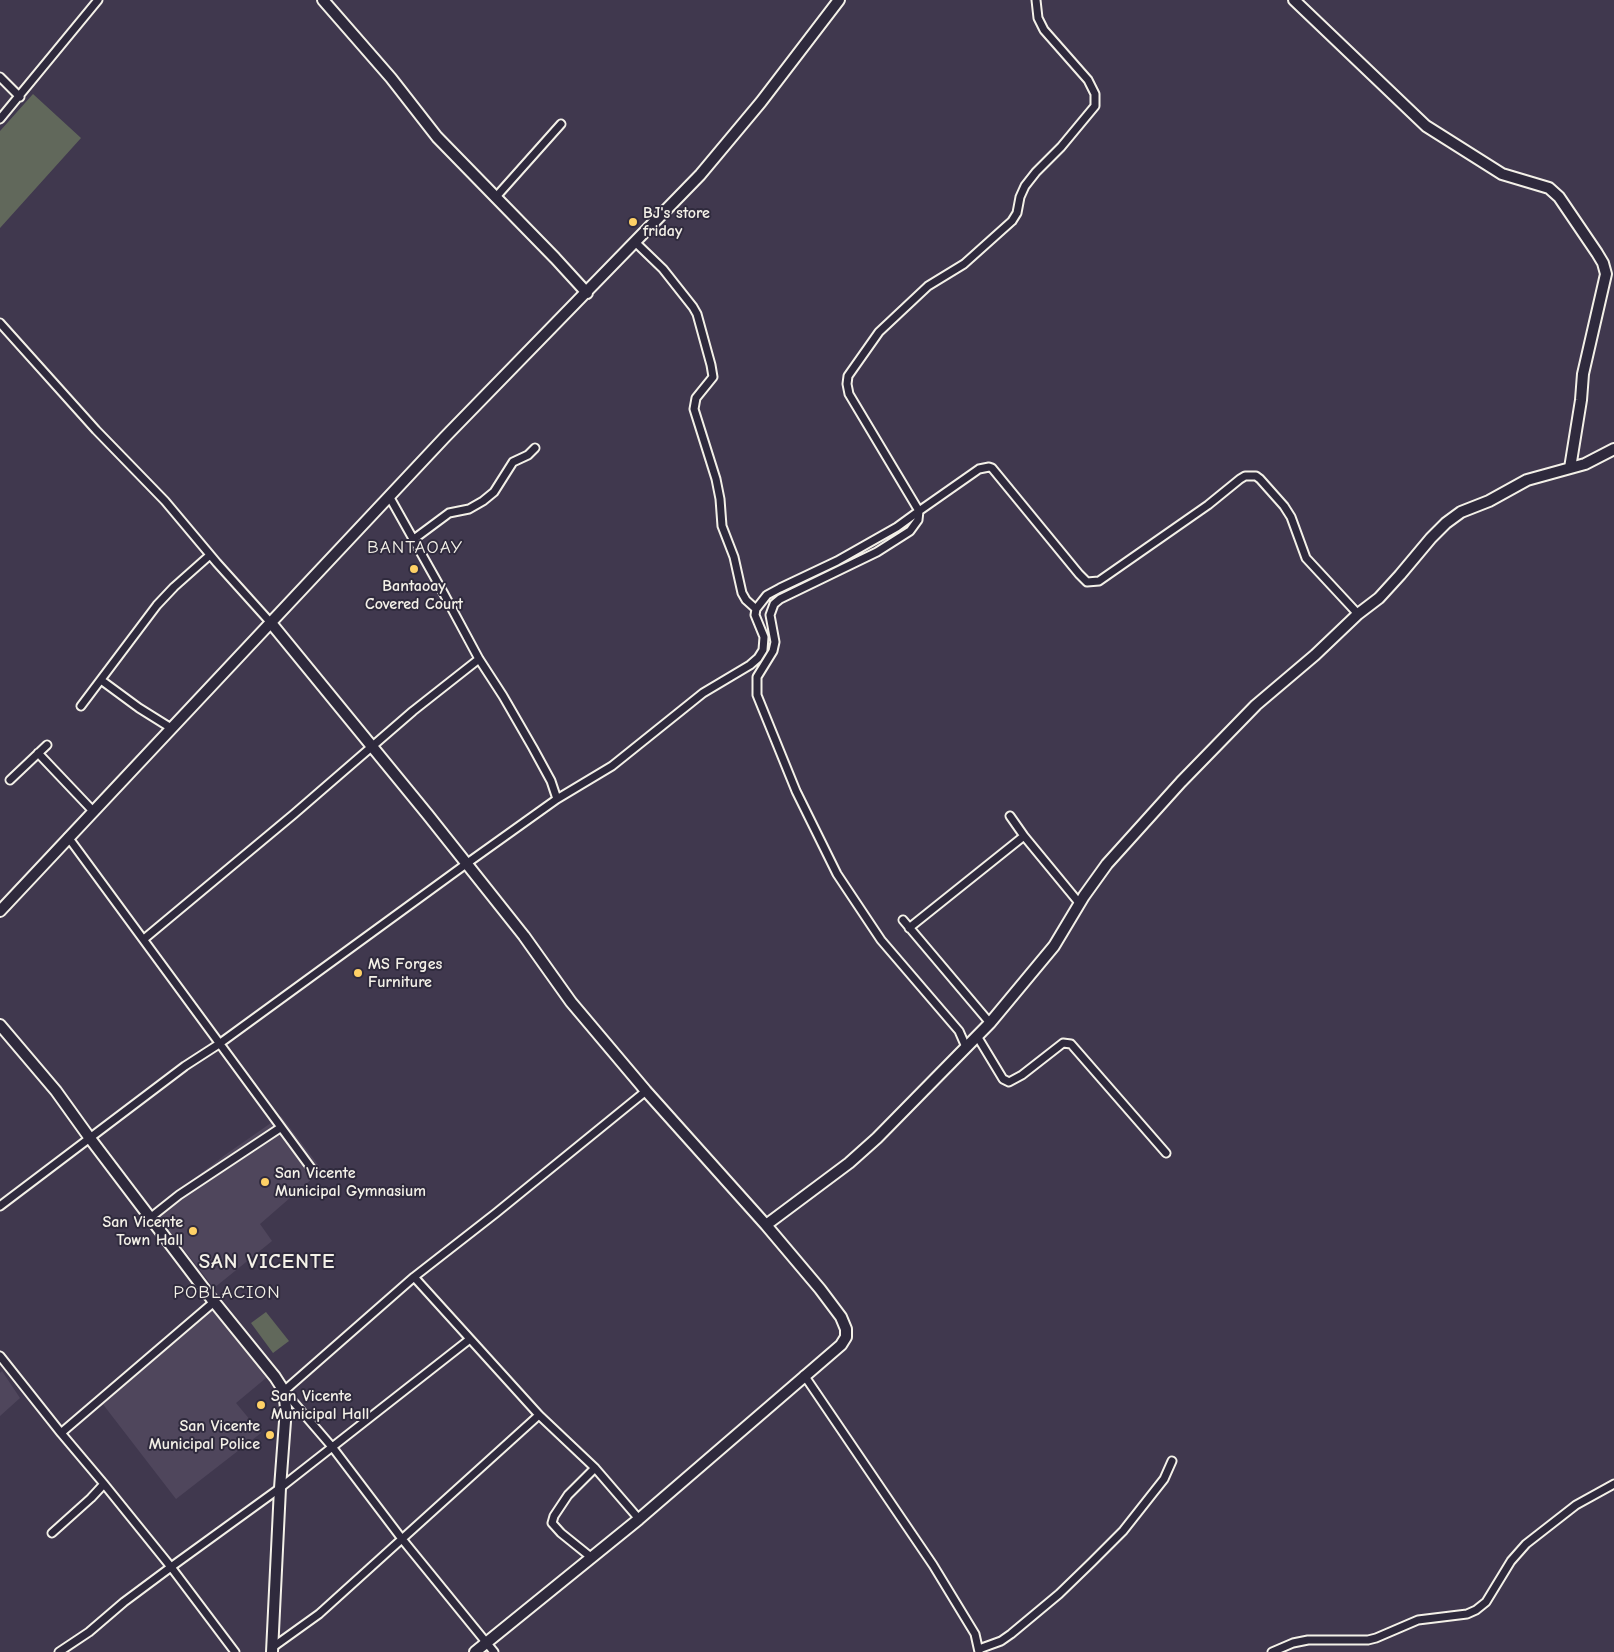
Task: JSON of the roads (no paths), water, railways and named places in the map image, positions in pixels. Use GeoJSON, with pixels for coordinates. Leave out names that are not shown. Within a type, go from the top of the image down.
{"type":"FeatureCollection","features":[{"type":"Feature","properties":{"kind":"street"},"geometry":{"type":"LineString","coordinates":[[0,119],[98,0]]}},
{"type":"Feature","properties":{"kind":"street"},"geometry":{"type":"LineString","coordinates":[[323,0],[391,78],[437,137],[587,293]]}},
{"type":"Feature","properties":{"kind":"street"},"geometry":{"type":"LineString","coordinates":[[0,912],[68,837],[271,624],[451,430],[587,293],[700,175],[761,102],[839,0]]}},
{"type":"Feature","properties":{"kind":"street"},"geometry":{"type":"LineString","coordinates":[[966,1047],[959,1032],[881,940],[837,874],[796,791],[756,695],[758,677],[772,652],[775,642],[770,615],[774,604],[886,547],[910,531],[918,520],[919,511],[849,394],[848,376],[879,332],[897,313],[928,286],[964,264],[979,252],[1012,221],[1017,213],[1020,197],[1025,186],[1095,106],[1095,94],[1088,80],[1044,30],[1038,18],[1036,0]]}},
{"type":"Feature","properties":{"kind":"street"},"geometry":{"type":"LineString","coordinates":[[1294,0],[1426,126],[1502,174],[1548,188],[1559,196],[1604,263],[1606,274],[1583,374],[1580,408],[1570,468]]}},
{"type":"Feature","properties":{"kind":"street"},"geometry":{"type":"LineString","coordinates":[[0,78],[20,97]]}},
{"type":"Feature","properties":{"kind":"street"},"geometry":{"type":"LineString","coordinates":[[495,198],[560,124]]}},
{"type":"Feature","properties":{"kind":"street"},"geometry":{"type":"LineString","coordinates":[[636,242],[663,269],[693,307],[696,314],[713,378],[696,398],[694,409],[717,485],[722,526],[734,557],[742,593],[746,600],[756,609]]}},
{"type":"Feature","properties":{"kind":"street"},"geometry":{"type":"LineString","coordinates":[[0,323],[96,430],[165,501],[271,624],[524,936],[571,1002],[646,1091],[766,1225],[820,1289],[842,1317],[846,1328],[846,1337],[841,1345],[639,1519],[475,1652]]}},
{"type":"Feature","properties":{"kind":"street"},"geometry":{"type":"LineString","coordinates":[[414,539],[449,513],[469,509],[483,501],[494,492],[513,462],[528,455],[535,448]]}},
{"type":"Feature","properties":{"kind":"street"},"geometry":{"type":"LineString","coordinates":[[766,1225],[849,1163],[877,1138],[990,1023],[1054,946],[1107,864],[1256,705],[1378,598],[1431,538],[1461,512],[1527,480],[1585,464],[1614,449]]}},
{"type":"Feature","properties":{"kind":"street"},"geometry":{"type":"LineString","coordinates":[[0,1206],[185,1066],[219,1044],[556,799],[612,766],[703,693],[750,665],[763,650],[764,637],[757,621],[756,609],[767,595],[837,561],[897,527],[979,469],[992,468],[1078,574],[1087,582],[1092,583],[1099,581],[1208,505],[1240,479],[1245,476],[1256,476],[1284,506],[1291,517],[1306,558],[1358,614]]}},
{"type":"Feature","properties":{"kind":"street"},"geometry":{"type":"LineString","coordinates":[[389,496],[479,659],[503,696],[551,780],[556,799]]}},
{"type":"Feature","properties":{"kind":"street"},"geometry":{"type":"LineString","coordinates":[[81,706],[157,604],[210,555]]}},
{"type":"Feature","properties":{"kind":"street"},"geometry":{"type":"LineString","coordinates":[[144,939],[450,681],[479,659]]}},
{"type":"Feature","properties":{"kind":"street"},"geometry":{"type":"LineString","coordinates":[[101,680],[139,708],[171,728]]}},
{"type":"Feature","properties":{"kind":"street"},"geometry":{"type":"LineString","coordinates":[[10,780],[46,744]]}},
{"type":"Feature","properties":{"kind":"street"},"geometry":{"type":"LineString","coordinates":[[38,753],[93,811]]}},
{"type":"Feature","properties":{"kind":"street"},"geometry":{"type":"LineString","coordinates":[[1010,816],[1080,904]]}},
{"type":"Feature","properties":{"kind":"street"},"geometry":{"type":"LineString","coordinates":[[909,928],[1024,836]]}},
{"type":"Feature","properties":{"kind":"street"},"geometry":{"type":"LineString","coordinates":[[68,837],[311,1168]]}},
{"type":"Feature","properties":{"kind":"street"},"geometry":{"type":"LineString","coordinates":[[903,920],[990,1023]]}},
{"type":"Feature","properties":{"kind":"street"},"geometry":{"type":"LineString","coordinates":[[0,1024],[56,1091],[150,1218],[284,1391],[333,1448],[402,1539],[494,1652]]}},
{"type":"Feature","properties":{"kind":"street"},"geometry":{"type":"LineString","coordinates":[[977,1036],[1003,1079],[1008,1082],[1022,1075],[1063,1042],[1071,1044],[1166,1153]]}},
{"type":"Feature","properties":{"kind":"street"},"geometry":{"type":"LineString","coordinates":[[284,1391],[414,1277],[646,1091]]}},
{"type":"Feature","properties":{"kind":"street"},"geometry":{"type":"LineString","coordinates":[[150,1218],[180,1195],[280,1128]]}},
{"type":"Feature","properties":{"kind":"street"},"geometry":{"type":"LineString","coordinates":[[414,1277],[539,1415],[595,1468],[639,1519]]}},
{"type":"Feature","properties":{"kind":"street"},"geometry":{"type":"LineString","coordinates":[[61,1433],[214,1302]]}},
{"type":"Feature","properties":{"kind":"street"},"geometry":{"type":"LineString","coordinates":[[59,1652],[89,1632],[124,1602],[333,1448],[470,1339]]}},
{"type":"Feature","properties":{"kind":"street"},"geometry":{"type":"LineString","coordinates":[[0,1356],[171,1567],[235,1652]]}},
{"type":"Feature","properties":{"kind":"street"},"geometry":{"type":"LineString","coordinates":[[804,1375],[932,1565],[975,1634],[979,1650],[1001,1641],[1011,1634],[1059,1594],[1092,1562],[1123,1531],[1164,1478],[1172,1461]]}},
{"type":"Feature","properties":{"kind":"street"},"geometry":{"type":"LineString","coordinates":[[273,1650],[280,1488],[286,1408],[284,1391]]}},
{"type":"Feature","properties":{"kind":"street"},"geometry":{"type":"LineString","coordinates":[[273,1650],[319,1614],[539,1415]]}},
{"type":"Feature","properties":{"kind":"street"},"geometry":{"type":"LineString","coordinates":[[592,1558],[561,1533],[552,1523],[554,1516],[568,1495],[595,1468]]}},
{"type":"Feature","properties":{"kind":"street"},"geometry":{"type":"LineString","coordinates":[[52,1532],[104,1484]]}},
{"type":"Feature","properties":{"kind":"street"},"geometry":{"type":"LineString","coordinates":[[1272,1652],[1308,1640],[1368,1640],[1418,1620],[1467,1614],[1476,1610],[1486,1602],[1511,1561],[1526,1544],[1576,1505],[1614,1484]]}},
{"type":"Feature","properties":{"kind":"place","name":"BJ's store friday"},"geometry":{"type":"Point","coordinates":[633,222]}},
{"type":"Feature","properties":{"kind":"place","name":"Bantaoay Covered Court"},"geometry":{"type":"Point","coordinates":[414,569]}},
{"type":"Feature","properties":{"kind":"place","name":"MS Forges Furniture"},"geometry":{"type":"Point","coordinates":[358,973]}},
{"type":"Feature","properties":{"kind":"place","name":"San Vicente Municipal Gymnasium"},"geometry":{"type":"Point","coordinates":[265,1182]}},
{"type":"Feature","properties":{"kind":"place","name":"San Vicente Town Hall"},"geometry":{"type":"Point","coordinates":[193,1231]}},
{"type":"Feature","properties":{"kind":"place","name":"San Vicente Municipal Hall"},"geometry":{"type":"Point","coordinates":[261,1405]}},
{"type":"Feature","properties":{"kind":"place","name":"San Vicente Municipal Police"},"geometry":{"type":"Point","coordinates":[270,1435]}},
{"type":"Feature","properties":{"kind":"district","name":"BANTAOAY"},"geometry":{"type":"Point","coordinates":[415,548]}},
{"type":"Feature","properties":{"kind":"district","name":"SAN VICENTE"},"geometry":{"type":"Point","coordinates":[267,1262]}},
{"type":"Feature","properties":{"kind":"district","name":"POBLACION"},"geometry":{"type":"Point","coordinates":[227,1293]}}]}
